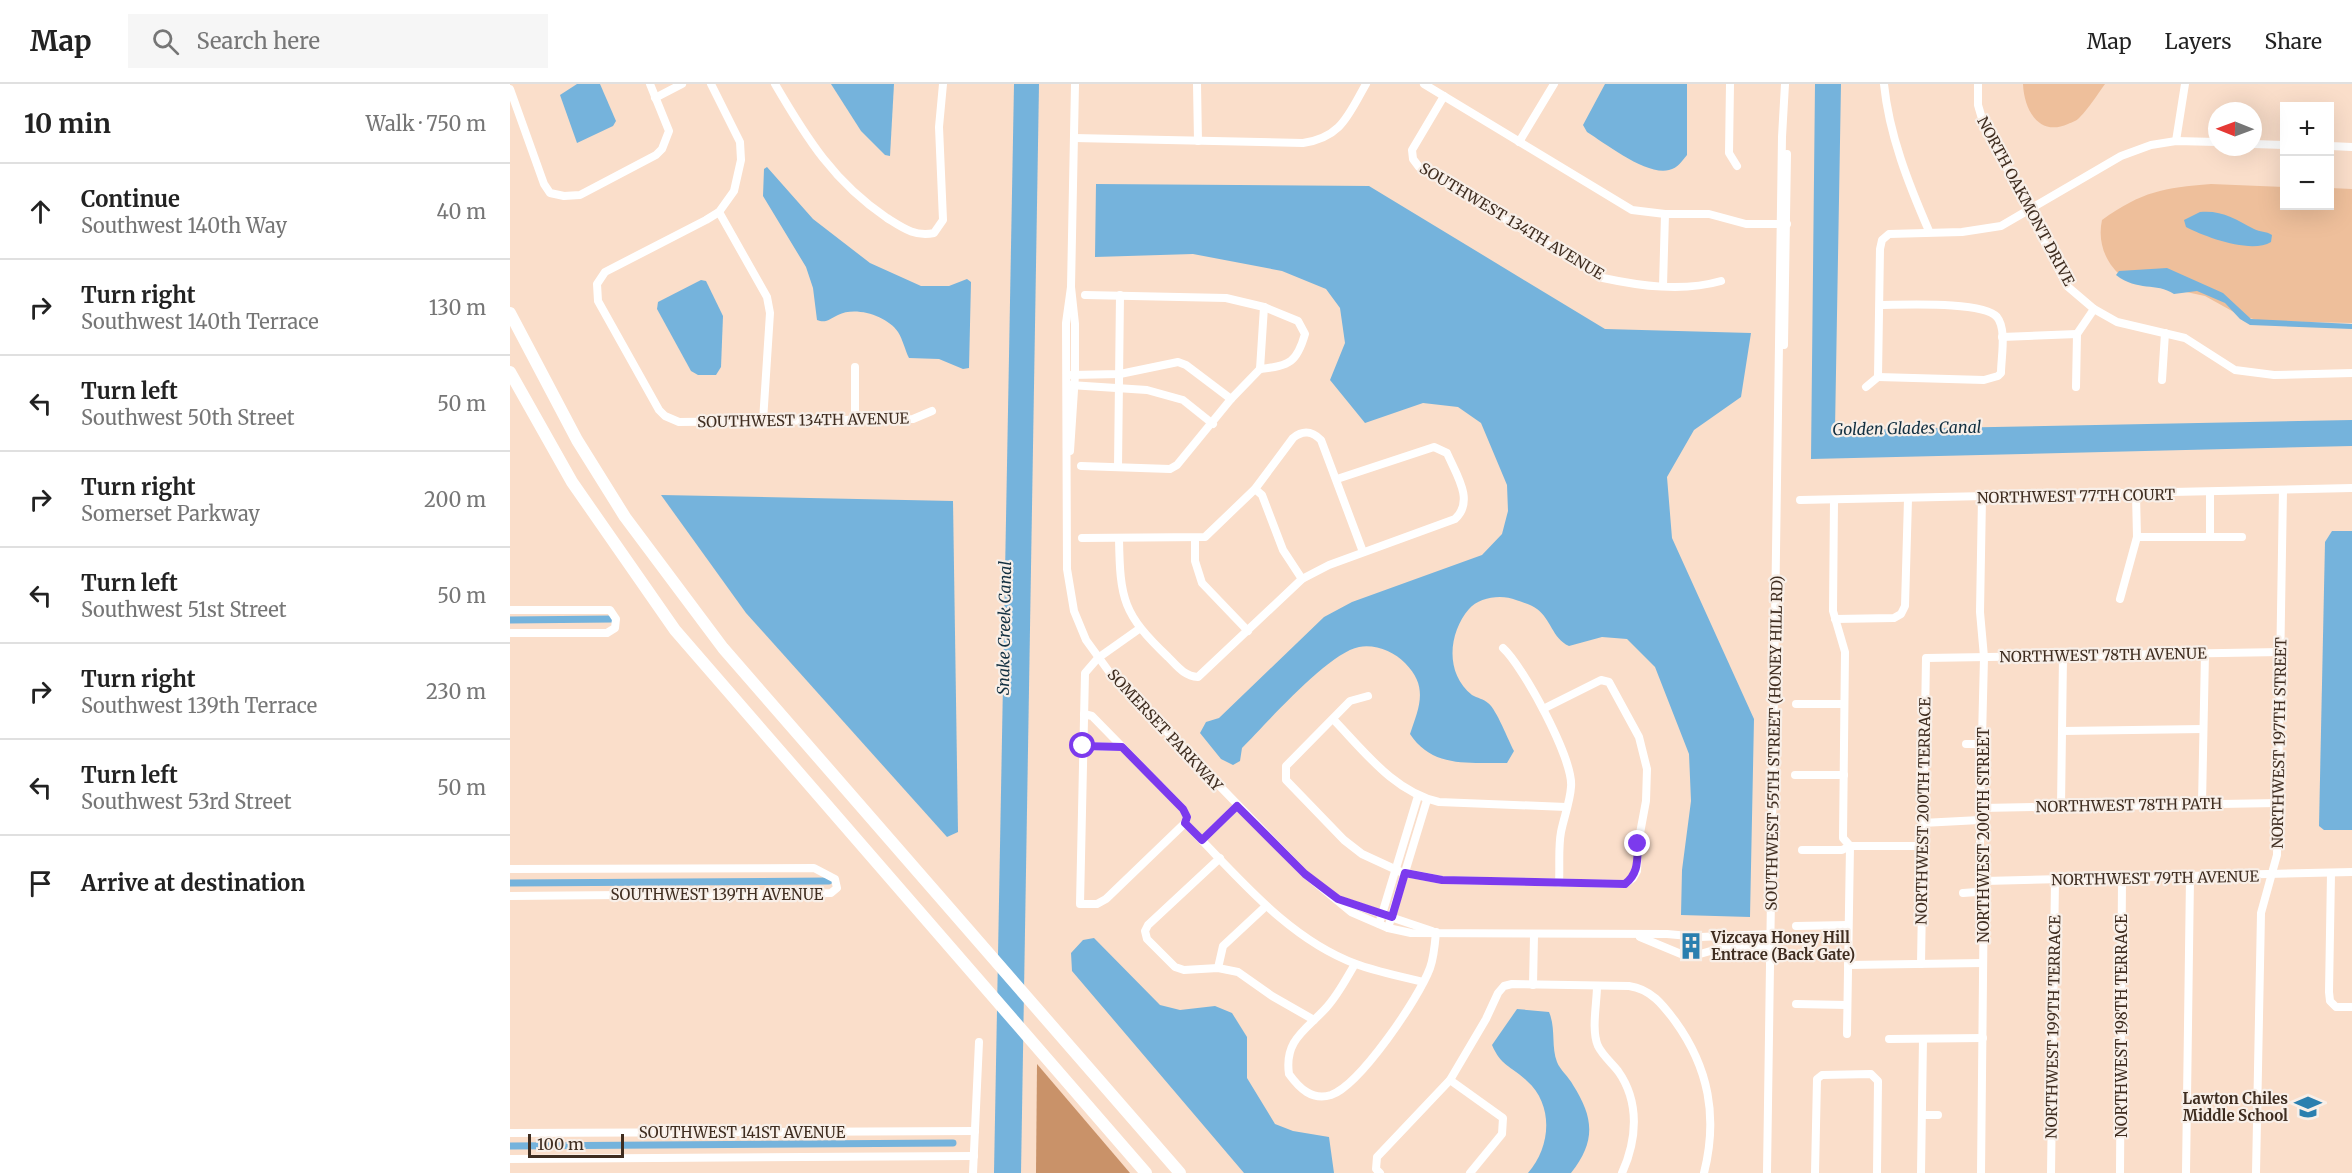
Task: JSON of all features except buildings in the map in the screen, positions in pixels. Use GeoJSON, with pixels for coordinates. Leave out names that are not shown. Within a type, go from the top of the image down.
{"type":"FeatureCollection","features":[{"type":"Feature","properties":{"kind":"highway"},"geometry":{"type":"LineString","coordinates":[[510,313],[577,440],[625,517],[723,648],[1180,1173]]}},
{"type":"Feature","properties":{"kind":"highway"},"geometry":{"type":"LineString","coordinates":[[510,372],[572,482],[675,630],[1146,1173]]}},
{"type":"Feature","properties":{"kind":"street"},"geometry":{"type":"LineString","coordinates":[[510,87],[544,184],[550,193],[564,196],[580,195],[656,155],[667,140],[669,131],[650,84]]}},
{"type":"Feature","properties":{"kind":"street"},"geometry":{"type":"LineString","coordinates":[[656,98],[681,84]]}},
{"type":"Feature","properties":{"kind":"street"},"geometry":{"type":"LineString","coordinates":[[711,84],[740,142],[739,175],[734,191],[719,212],[767,297],[770,313],[764,421]]}},
{"type":"Feature","properties":{"kind":"street"},"geometry":{"type":"LineString","coordinates":[[776,84],[804,134],[835,176],[869,206],[906,230],[921,236],[934,233],[943,220],[939,127],[943,84]]}},
{"type":"Feature","properties":{"kind":"street","name":"SOMERSET PARKWAY"},"geometry":{"type":"LineString","coordinates":[[1075,84],[1071,287],[1075,324],[1070,375],[1073,427],[1067,466],[1067,542],[1071,598],[1078,623],[1098,658],[1237,806],[1305,874],[1351,912],[1388,928],[1411,933],[1534,935],[1631,934],[1700,937],[1772,934]]}},
{"type":"Feature","properties":{"kind":"street"},"geometry":{"type":"LineString","coordinates":[[1197,84],[1198,141]]}},
{"type":"Feature","properties":{"kind":"street"},"geometry":{"type":"LineString","coordinates":[[1074,138],[1303,143],[1321,141],[1338,131],[1366,84]]}},
{"type":"Feature","properties":{"kind":"street"},"geometry":{"type":"LineString","coordinates":[[1424,84],[1632,210],[1665,214],[1709,214],[1736,223],[1784,224]]}},
{"type":"Feature","properties":{"kind":"street"},"geometry":{"type":"LineString","coordinates":[[1519,142],[1554,84]]}},
{"type":"Feature","properties":{"kind":"street"},"geometry":{"type":"LineString","coordinates":[[1730,84],[1729,153],[1737,166]]}},
{"type":"Feature","properties":{"kind":"street","name":"SOUTHWEST 55TH STREET (HONEY HILL RD)"},"geometry":{"type":"LineString","coordinates":[[1767,1173],[1785,84]]}},
{"type":"Feature","properties":{"kind":"street"},"geometry":{"type":"LineString","coordinates":[[1884,84],[1889,117],[1909,186],[1929,231]]}},
{"type":"Feature","properties":{"kind":"street","name":"NORTH OAKMONT DRIVE"},"geometry":{"type":"LineString","coordinates":[[1978,84],[1978,105],[1983,122],[2067,286],[2094,309],[2116,322],[2185,338],[2235,370],[2274,375],[2352,374]]}},
{"type":"Feature","properties":{"kind":"street"},"geometry":{"type":"LineString","coordinates":[[2176,141],[2185,84]]}},
{"type":"Feature","properties":{"kind":"street","name":"SOUTHWEST 134TH AVENUE"},"geometry":{"type":"LineString","coordinates":[[1444,96],[1412,150],[1413,159],[1419,167],[1603,278],[1631,284],[1663,286],[1702,286],[1720,281]]}},
{"type":"Feature","properties":{"kind":"street"},"geometry":{"type":"LineString","coordinates":[[1878,377],[1881,304],[1880,249],[1882,240],[1889,234],[1929,231],[1962,232],[2001,226],[2022,217],[2028,209],[2121,156],[2151,145],[2176,141],[2208,142]]}},
{"type":"Feature","properties":{"kind":"street"},"geometry":{"type":"LineString","coordinates":[[2262,144],[2280,145]]}},
{"type":"Feature","properties":{"kind":"street"},"geometry":{"type":"LineString","coordinates":[[2334,146],[2352,147]]}},
{"type":"Feature","properties":{"kind":"street","name":"SOUTHWEST 134TH AVENUE"},"geometry":{"type":"LineString","coordinates":[[719,212],[605,272],[597,284],[598,301],[659,410],[672,420],[764,421],[912,419],[932,411]]}},
{"type":"Feature","properties":{"kind":"street"},"geometry":{"type":"LineString","coordinates":[[1663,286],[1665,214]]}},
{"type":"Feature","properties":{"kind":"street"},"geometry":{"type":"LineString","coordinates":[[1081,466],[1170,469],[1177,465],[1231,399],[1260,369],[1294,360],[1299,355],[1305,334],[1298,321],[1264,307],[1226,298],[1085,295]]}},
{"type":"Feature","properties":{"kind":"street"},"geometry":{"type":"LineString","coordinates":[[1118,467],[1120,295]]}},
{"type":"Feature","properties":{"kind":"street"},"geometry":{"type":"LineString","coordinates":[[1866,387],[1878,377],[1984,380],[2001,373],[2002,337],[1997,318],[1982,310],[1881,304]]}},
{"type":"Feature","properties":{"kind":"street"},"geometry":{"type":"LineString","coordinates":[[1260,369],[1264,307]]}},
{"type":"Feature","properties":{"kind":"street"},"geometry":{"type":"LineString","coordinates":[[2076,387],[2077,334],[2094,309]]}},
{"type":"Feature","properties":{"kind":"street"},"geometry":{"type":"LineString","coordinates":[[2162,380],[2165,333]]}},
{"type":"Feature","properties":{"kind":"street"},"geometry":{"type":"LineString","coordinates":[[2002,337],[2077,334]]}},
{"type":"Feature","properties":{"kind":"street"},"geometry":{"type":"LineString","coordinates":[[1070,375],[1120,374],[1178,362],[1186,365],[1231,399]]}},
{"type":"Feature","properties":{"kind":"street"},"geometry":{"type":"LineString","coordinates":[[855,367],[855,420]]}},
{"type":"Feature","properties":{"kind":"street"},"geometry":{"type":"LineString","coordinates":[[1070,385],[1148,390],[1183,400],[1213,423]]}},
{"type":"Feature","properties":{"kind":"street"},"geometry":{"type":"LineString","coordinates":[[1082,538],[1195,539],[1205,537],[1255,489],[1293,438],[1300,433],[1308,432],[1321,440],[1364,552]]}},
{"type":"Feature","properties":{"kind":"street"},"geometry":{"type":"LineString","coordinates":[[1119,538],[1120,574],[1124,595],[1139,629],[1185,674],[1198,677],[1302,579],[1329,565],[1455,519],[1461,514],[1465,497],[1447,453],[1441,449],[1426,449],[1337,480]]}},
{"type":"Feature","properties":{"kind":"street","name":"NORTHWEST 77TH COURT"},"geometry":{"type":"LineString","coordinates":[[1800,500],[2136,495],[2352,488]]}},
{"type":"Feature","properties":{"kind":"street"},"geometry":{"type":"LineString","coordinates":[[1255,489],[1262,495],[1283,550],[1302,579]]}},
{"type":"Feature","properties":{"kind":"street","name":"NORTHWEST 197TH STREET"},"geometry":{"type":"LineString","coordinates":[[2256,1173],[2261,913],[2277,855],[2283,490]]}},
{"type":"Feature","properties":{"kind":"street"},"geometry":{"type":"LineString","coordinates":[[2210,493],[2210,537]]}},
{"type":"Feature","properties":{"kind":"street"},"geometry":{"type":"LineString","coordinates":[[2120,598],[2137,537],[2136,495]]}},
{"type":"Feature","properties":{"kind":"street","name":"NORTHWEST 200TH STREET"},"geometry":{"type":"LineString","coordinates":[[1981,1173],[1984,881],[1980,862],[1984,657],[1980,612],[1982,498]]}},
{"type":"Feature","properties":{"kind":"street"},"geometry":{"type":"LineString","coordinates":[[1835,619],[1893,618],[1901,614],[1905,606],[1908,499]]}},
{"type":"Feature","properties":{"kind":"street"},"geometry":{"type":"LineString","coordinates":[[1834,500],[1835,619],[1845,652],[1843,838],[1850,846],[1847,1034]]}},
{"type":"Feature","properties":{"kind":"street"},"geometry":{"type":"LineString","coordinates":[[2137,537],[2242,537]]}},
{"type":"Feature","properties":{"kind":"street"},"geometry":{"type":"LineString","coordinates":[[1195,539],[1195,561],[1202,583],[1248,631]]}},
{"type":"Feature","properties":{"kind":"street"},"geometry":{"type":"LineString","coordinates":[[510,609],[610,610],[616,619],[615,628],[607,633],[510,633]]}},
{"type":"Feature","properties":{"kind":"street"},"geometry":{"type":"LineString","coordinates":[[1084,714],[1092,716],[1183,809],[1187,817],[1185,823],[1106,899],[1097,904],[1080,904],[1083,746],[1085,674],[1098,658],[1139,629]]}},
{"type":"Feature","properties":{"kind":"street"},"geometry":{"type":"LineString","coordinates":[[1503,648],[1514,658],[1543,709],[1570,770],[1572,786],[1561,835],[1559,883]]}},
{"type":"Feature","properties":{"kind":"street","name":"NORTHWEST 78TH AVENUE"},"geometry":{"type":"LineString","coordinates":[[1926,658],[2281,652]]}},
{"type":"Feature","properties":{"kind":"street"},"geometry":{"type":"LineString","coordinates":[[2202,804],[2205,653]]}},
{"type":"Feature","properties":{"kind":"street"},"geometry":{"type":"LineString","coordinates":[[2061,807],[2063,656]]}},
{"type":"Feature","properties":{"kind":"street","name":"NORTHWEST 200TH TERRACE"},"geometry":{"type":"LineString","coordinates":[[1921,964],[1926,658]]}},
{"type":"Feature","properties":{"kind":"street"},"geometry":{"type":"LineString","coordinates":[[1368,696],[1350,701],[1286,766],[1284,772],[1286,780],[1344,840],[1362,854],[1395,870],[1442,880],[1625,884],[1633,878],[1636,871],[1638,844],[1646,801],[1647,769],[1639,737],[1610,682],[1601,680],[1543,709]]}},
{"type":"Feature","properties":{"kind":"street"},"geometry":{"type":"LineString","coordinates":[[1796,704],[1844,704]]}},
{"type":"Feature","properties":{"kind":"street"},"geometry":{"type":"LineString","coordinates":[[1333,719],[1382,770],[1405,790],[1427,800],[1566,807]]}},
{"type":"Feature","properties":{"kind":"street"},"geometry":{"type":"LineString","coordinates":[[2062,731],[2203,729]]}},
{"type":"Feature","properties":{"kind":"street"},"geometry":{"type":"LineString","coordinates":[[1966,744],[1982,744]]}},
{"type":"Feature","properties":{"kind":"street"},"geometry":{"type":"LineString","coordinates":[[1083,746],[1122,747]]}},
{"type":"Feature","properties":{"kind":"street"},"geometry":{"type":"LineString","coordinates":[[1795,775],[1844,775]]}},
{"type":"Feature","properties":{"kind":"street"},"geometry":{"type":"LineString","coordinates":[[1379,924],[1418,796]]}},
{"type":"Feature","properties":{"kind":"street"},"geometry":{"type":"LineString","coordinates":[[1388,928],[1427,800]]}},
{"type":"Feature","properties":{"kind":"street","name":"NORTHWEST 78TH PATH"},"geometry":{"type":"LineString","coordinates":[[1982,808],[2277,803]]}},
{"type":"Feature","properties":{"kind":"street"},"geometry":{"type":"LineString","coordinates":[[1202,840],[1237,806]]}},
{"type":"Feature","properties":{"kind":"street"},"geometry":{"type":"LineString","coordinates":[[1922,823],[1980,820]]}},
{"type":"Feature","properties":{"kind":"street"},"geometry":{"type":"LineString","coordinates":[[1185,823],[1266,906],[1313,942],[1354,964],[1423,982]]}},
{"type":"Feature","properties":{"kind":"street"},"geometry":{"type":"LineString","coordinates":[[1802,850],[1842,850],[1850,846],[1923,846]]}},
{"type":"Feature","properties":{"kind":"street"},"geometry":{"type":"LineString","coordinates":[[1220,858],[1148,925],[1145,931],[1147,939],[1167,960],[1184,970],[1218,968],[1238,972],[1272,996],[1314,1020]]}},
{"type":"Feature","properties":{"kind":"street","name":"SOUTHWEST 139TH AVENUE"},"geometry":{"type":"LineString","coordinates":[[510,869],[814,868],[835,879],[837,888],[831,893],[510,896]]}},
{"type":"Feature","properties":{"kind":"street","name":"NORTHWEST 79TH AVENUE"},"geometry":{"type":"LineString","coordinates":[[1963,893],[1977,892],[1984,881],[2190,878],[2352,872]]}},
{"type":"Feature","properties":{"kind":"street"},"geometry":{"type":"LineString","coordinates":[[2331,873],[2330,1001],[2336,1007],[2352,1007]]}},
{"type":"Feature","properties":{"kind":"street"},"geometry":{"type":"LineString","coordinates":[[2186,1173],[2190,878]]}},
{"type":"Feature","properties":{"kind":"street","name":"NORTHWEST 198TH TERRACE"},"geometry":{"type":"LineString","coordinates":[[2120,1173],[2122,879]]}},
{"type":"Feature","properties":{"kind":"street","name":"NORTHWEST 199TH TERRACE"},"geometry":{"type":"LineString","coordinates":[[2050,1173],[2055,880]]}},
{"type":"Feature","properties":{"kind":"street","name":"SOMERSET PARKWAY"},"geometry":{"type":"LineString","coordinates":[[1338,899],[1436,932]]}},
{"type":"Feature","properties":{"kind":"street"},"geometry":{"type":"LineString","coordinates":[[1218,968],[1223,946],[1266,906]]}},
{"type":"Feature","properties":{"kind":"street"},"geometry":{"type":"LineString","coordinates":[[1796,926],[1848,926]]}},
{"type":"Feature","properties":{"kind":"street"},"geometry":{"type":"LineString","coordinates":[[1354,964],[1327,1007],[1295,1040],[1287,1062],[1289,1074],[1304,1092],[1317,1096],[1330,1095],[1342,1089],[1372,1058],[1408,1010],[1430,969],[1436,932]]}},
{"type":"Feature","properties":{"kind":"street","name":"SOMERSET PARKWAY"},"geometry":{"type":"LineString","coordinates":[[1631,934],[1681,954],[1700,954],[1728,946],[1772,946]]}},
{"type":"Feature","properties":{"kind":"street"},"geometry":{"type":"LineString","coordinates":[[1533,985],[1534,935]]}},
{"type":"Feature","properties":{"kind":"street"},"geometry":{"type":"LineString","coordinates":[[1848,965],[1983,963]]}},
{"type":"Feature","properties":{"kind":"street"},"geometry":{"type":"LineString","coordinates":[[1380,1173],[1376,1162],[1377,1157],[1450,1080],[1504,986],[1533,985],[1629,986],[1640,988],[1652,995],[1666,1009],[1691,1043],[1702,1069],[1709,1097],[1712,1130],[1704,1173]]}},
{"type":"Feature","properties":{"kind":"street"},"geometry":{"type":"LineString","coordinates":[[1597,986],[1598,1045],[1619,1073],[1629,1093],[1634,1113],[1631,1153],[1622,1173]]}},
{"type":"Feature","properties":{"kind":"street"},"geometry":{"type":"LineString","coordinates":[[1796,1004],[1847,1005]]}},
{"type":"Feature","properties":{"kind":"street"},"geometry":{"type":"LineString","coordinates":[[1889,1039],[1983,1038]]}},
{"type":"Feature","properties":{"kind":"street"},"geometry":{"type":"LineString","coordinates":[[1921,1173],[1923,1039]]}},
{"type":"Feature","properties":{"kind":"street"},"geometry":{"type":"LineString","coordinates":[[974,1173],[979,1042]]}},
{"type":"Feature","properties":{"kind":"street"},"geometry":{"type":"LineString","coordinates":[[1815,1173],[1816,1085],[1822,1075],[1871,1074],[1878,1081],[1877,1173]]}},
{"type":"Feature","properties":{"kind":"street"},"geometry":{"type":"LineString","coordinates":[[1450,1080],[1503,1118],[1502,1134],[1470,1173]]}},
{"type":"Feature","properties":{"kind":"street"},"geometry":{"type":"LineString","coordinates":[[1923,1115],[1938,1115]]}},
{"type":"Feature","properties":{"kind":"street","name":"SOUTHWEST 141ST AVENUE"},"geometry":{"type":"LineString","coordinates":[[510,1133],[975,1131]]}},
{"type":"Feature","properties":{"kind":"street","name":"SOUTHWEST 141ST AVENUE"},"geometry":{"type":"LineString","coordinates":[[510,1159],[974,1156]]}},
{"type":"Feature","properties":{"kind":"shaded area"},"geometry":{"type":"Polygon","coordinates":[[[2023,84],[2105,84],[2079,118],[2058,127],[2049,127],[2041,124],[2030,112],[2023,84]]]}},
{"type":"Feature","properties":{"kind":"shaded area"},"geometry":{"type":"Polygon","coordinates":[[[2211,184],[2280,187],[2280,210],[2334,210],[2334,188],[2352,189],[2352,323],[2262,321],[2241,316],[2205,296],[2125,279],[2104,253],[2101,237],[2102,220],[2142,197],[2179,187],[2211,184]]]}},
{"type":"Feature","properties":{"kind":"shaded area"},"geometry":{"type":"Polygon","coordinates":[[[1037,1064],[1130,1173],[1036,1173],[1037,1064]]]}},
{"type":"Feature","properties":{"kind":"water"},"geometry":{"type":"Polygon","coordinates":[[[577,84],[600,84],[616,121],[613,126],[577,143],[560,95],[577,84]]]}},
{"type":"Feature","properties":{"kind":"water"},"geometry":{"type":"Polygon","coordinates":[[[831,84],[894,84],[890,156],[885,155],[861,131],[831,84]]]}},
{"type":"Feature","properties":{"kind":"water"},"geometry":{"type":"Polygon","coordinates":[[[1014,84],[1039,84],[1021,1173],[994,1173],[1014,84]]]}},
{"type":"Feature","properties":{"kind":"water"},"geometry":{"type":"Polygon","coordinates":[[[1605,84],[1687,84],[1687,155],[1680,164],[1675,168],[1660,171],[1638,164],[1587,132],[1583,125],[1605,84]]]}},
{"type":"Feature","properties":{"kind":"water"},"geometry":{"type":"Polygon","coordinates":[[[1815,84],[1841,84],[1835,430],[2352,420],[2352,446],[1811,459],[1815,84]]]}},
{"type":"Feature","properties":{"kind":"water"},"geometry":{"type":"Polygon","coordinates":[[[767,167],[813,219],[870,263],[921,286],[949,286],[967,279],[971,282],[969,368],[963,369],[939,359],[909,358],[893,326],[871,314],[845,312],[826,321],[817,320],[813,288],[806,267],[763,196],[764,169],[767,167]]]}},
{"type":"Feature","properties":{"kind":"water"},"geometry":{"type":"Polygon","coordinates":[[[1096,184],[1369,186],[1605,329],[1751,333],[1741,397],[1694,430],[1667,477],[1672,538],[1754,719],[1750,917],[1681,915],[1682,870],[1691,801],[1689,754],[1655,667],[1627,639],[1602,637],[1569,646],[1563,643],[1542,613],[1510,598],[1485,599],[1473,605],[1462,618],[1457,629],[1452,652],[1453,664],[1463,686],[1472,695],[1488,703],[1502,726],[1514,751],[1507,763],[1453,761],[1430,753],[1419,745],[1410,734],[1419,706],[1420,689],[1417,680],[1396,655],[1365,646],[1346,652],[1315,675],[1242,748],[1240,761],[1233,765],[1221,759],[1200,733],[1206,722],[1219,718],[1324,617],[1352,602],[1482,555],[1502,534],[1508,511],[1507,485],[1481,423],[1458,407],[1423,403],[1365,423],[1330,380],[1345,343],[1340,308],[1326,289],[1282,271],[1193,254],[1095,257],[1096,184]]]}},
{"type":"Feature","properties":{"kind":"water"},"geometry":{"type":"Polygon","coordinates":[[[2200,212],[2215,212],[2228,216],[2272,235],[2271,242],[2252,246],[2228,243],[2186,227],[2184,220],[2200,212]]]}},
{"type":"Feature","properties":{"kind":"water"},"geometry":{"type":"Polygon","coordinates":[[[2167,268],[2223,293],[2251,319],[2352,324],[2352,329],[2250,325],[2240,319],[2225,303],[2197,291],[2174,294],[2160,288],[2132,283],[2116,275],[2119,271],[2167,268]]]}},
{"type":"Feature","properties":{"kind":"water"},"geometry":{"type":"Polygon","coordinates":[[[701,280],[706,281],[723,316],[721,367],[716,375],[698,375],[691,371],[657,309],[658,302],[701,280]]]}},
{"type":"Feature","properties":{"kind":"water"},"geometry":{"type":"Polygon","coordinates":[[[661,495],[953,501],[958,832],[947,837],[746,613],[661,495]]]}},
{"type":"Feature","properties":{"kind":"water"},"geometry":{"type":"Polygon","coordinates":[[[2332,531],[2352,531],[2352,830],[2324,830],[2319,826],[2325,542],[2332,531]]]}},
{"type":"Feature","properties":{"kind":"water"},"geometry":{"type":"Polygon","coordinates":[[[1094,938],[1160,1005],[1180,1010],[1215,1006],[1232,1013],[1247,1037],[1247,1078],[1275,1124],[1293,1131],[1329,1137],[1334,1173],[1244,1173],[1072,971],[1071,953],[1083,940],[1094,938]]]}},
{"type":"Feature","properties":{"kind":"water"},"geometry":{"type":"Polygon","coordinates":[[[1517,1009],[1549,1012],[1557,1062],[1585,1108],[1589,1129],[1588,1140],[1585,1150],[1571,1173],[1528,1173],[1536,1163],[1545,1139],[1546,1126],[1542,1102],[1527,1081],[1503,1062],[1492,1045],[1517,1009]]]}},
{"type":"Feature","properties":{"kind":"waterway"},"geometry":{"type":"LineString","coordinates":[[510,620],[612,619]]}},
{"type":"Feature","properties":{"kind":"waterway"},"geometry":{"type":"LineString","coordinates":[[510,883],[829,881]]}},
{"type":"Feature","properties":{"kind":"waterway"},"geometry":{"type":"LineString","coordinates":[[510,1146],[953,1143]]}},
{"type":"Feature","properties":{"kind":"place","name":"Vizcaya Honey Hill Entrace (Back Gate)"},"geometry":{"type":"Point","coordinates":[1691,946]}},
{"type":"Feature","properties":{"kind":"place","name":"Lawton Chiles Middle School"},"geometry":{"type":"Point","coordinates":[2308,1107]}},
{"type":"Feature","properties":{"kind":"route"},"geometry":{"type":"LineString","coordinates":[[1083,746],[1122,747],[1183,809],[1187,817],[1185,823],[1202,840],[1237,806],[1305,874],[1338,899],[1392,917],[1405,873],[1442,880],[1625,884],[1633,878],[1636,871],[1638,844]]}},
{"type":"Feature","properties":{"kind":"water label","name":"Golden Glades Canal"},"geometry":{"type":"Point","coordinates":[1907,428]}},
{"type":"Feature","properties":{"kind":"water label","name":"Snake Creek Canal"},"geometry":{"type":"Point","coordinates":[1004,628]}}]}
